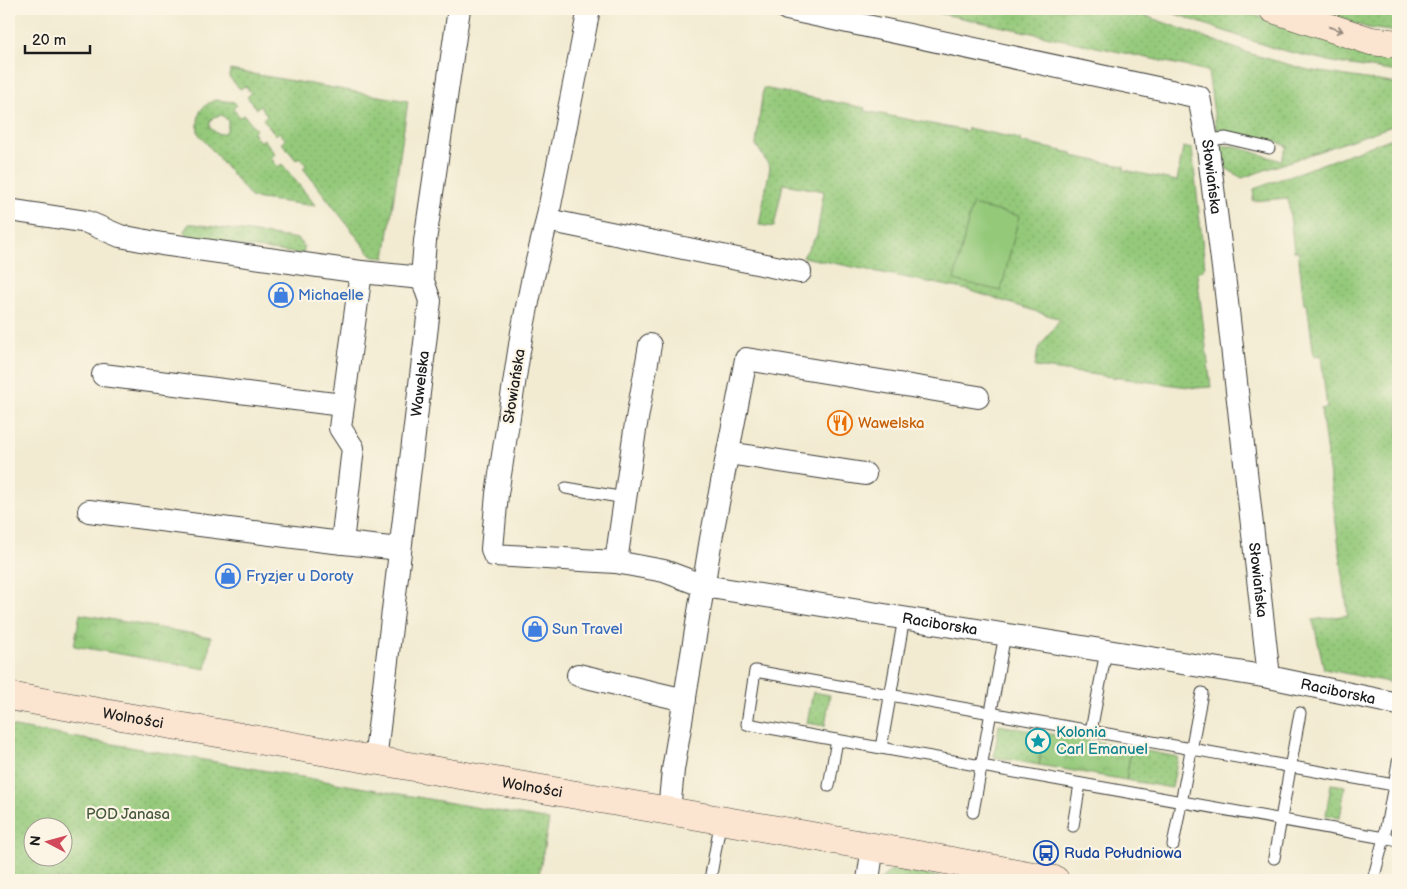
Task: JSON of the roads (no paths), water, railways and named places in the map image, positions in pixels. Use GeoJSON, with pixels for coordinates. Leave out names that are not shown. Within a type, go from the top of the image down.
{"type":"FeatureCollection","features":[{"type":"Feature","properties":{"kind":"street","name":"Wawelska"},"geometry":{"type":"LineString","coordinates":[[375,761],[430,301],[422,278],[425,241],[459,9]]}},
{"type":"Feature","properties":{"kind":"street","name":"Słowiańska"},"geometry":{"type":"LineString","coordinates":[[589,9],[547,220],[522,332],[500,477],[492,549],[494,555],[616,562],[664,571],[704,586]]}},
{"type":"Feature","properties":{"kind":"street","name":"Słowiańska"},"geometry":{"type":"LineString","coordinates":[[788,9],[1199,97],[1207,140],[1230,329],[1269,677]]}},
{"type":"Feature","properties":{"kind":"street"},"geometry":{"type":"LineString","coordinates":[[1273,9],[1371,41],[1398,44]]}},
{"type":"Feature","properties":{"kind":"street"},"geometry":{"type":"LineString","coordinates":[[9,210],[87,222],[120,236],[162,244],[360,272],[422,278]]}},
{"type":"Feature","properties":{"kind":"street"},"geometry":{"type":"LineString","coordinates":[[547,220],[800,272]]}},
{"type":"Feature","properties":{"kind":"street"},"geometry":{"type":"LineString","coordinates":[[342,543],[353,448],[340,428],[360,272]]}},
{"type":"Feature","properties":{"kind":"street"},"geometry":{"type":"LineString","coordinates":[[616,562],[650,345]]}},
{"type":"Feature","properties":{"kind":"street"},"geometry":{"type":"LineString","coordinates":[[669,811],[673,770],[704,586],[746,359],[978,397]]}},
{"type":"Feature","properties":{"kind":"street"},"geometry":{"type":"LineString","coordinates":[[103,375],[342,405]]}},
{"type":"Feature","properties":{"kind":"street"},"geometry":{"type":"LineString","coordinates":[[728,453],[865,474]]}},
{"type":"Feature","properties":{"kind":"street"},"geometry":{"type":"LineString","coordinates":[[89,511],[400,549]]}},
{"type":"Feature","properties":{"kind":"street","name":"Raciborska"},"geometry":{"type":"LineString","coordinates":[[704,586],[1269,677],[1398,704]]}},
{"type":"Feature","properties":{"kind":"street"},"geometry":{"type":"LineString","coordinates":[[578,675],[685,700]]}},
{"type":"Feature","properties":{"kind":"street","name":"Wolności"},"geometry":{"type":"LineString","coordinates":[[9,696],[375,761],[721,819],[1055,880]]}},
{"type":"Feature","properties":{"kind":"street"},"geometry":{"type":"LineString","coordinates":[[868,880],[873,846]]}},
{"type":"Feature","properties":{"kind":"lane"},"geometry":{"type":"LineString","coordinates":[[1207,140],[1226,138],[1269,148]]}},
{"type":"Feature","properties":{"kind":"lane"},"geometry":{"type":"LineString","coordinates":[[566,488],[625,498]]}},
{"type":"Feature","properties":{"kind":"lane"},"geometry":{"type":"LineString","coordinates":[[881,748],[904,618]]}},
{"type":"Feature","properties":{"kind":"lane"},"geometry":{"type":"LineString","coordinates":[[973,812],[1005,634]]}},
{"type":"Feature","properties":{"kind":"lane"},"geometry":{"type":"LineString","coordinates":[[1091,730],[1106,651]]}},
{"type":"Feature","properties":{"kind":"lane"},"geometry":{"type":"LineString","coordinates":[[1396,785],[755,671],[747,724],[1398,841]]}},
{"type":"Feature","properties":{"kind":"lane"},"geometry":{"type":"LineString","coordinates":[[1173,845],[1202,693]]}},
{"type":"Feature","properties":{"kind":"lane"},"geometry":{"type":"LineString","coordinates":[[1274,858],[1300,713]]}},
{"type":"Feature","properties":{"kind":"lane"},"geometry":{"type":"LineString","coordinates":[[829,786],[837,740]]}},
{"type":"Feature","properties":{"kind":"lane"},"geometry":{"type":"LineString","coordinates":[[1373,880],[1396,785],[1398,762]]}},
{"type":"Feature","properties":{"kind":"lane"},"geometry":{"type":"LineString","coordinates":[[1073,826],[1080,784]]}},
{"type":"Feature","properties":{"kind":"lane"},"geometry":{"type":"LineString","coordinates":[[710,880],[721,819]]}},
{"type":"Feature","properties":{"kind":"place","name":"Michaelle"},"geometry":{"type":"Point","coordinates":[281,295]}},
{"type":"Feature","properties":{"kind":"place","name":"Wawelska"},"geometry":{"type":"Point","coordinates":[840,423]}},
{"type":"Feature","properties":{"kind":"place","name":"Fryzjer u Doroty"},"geometry":{"type":"Point","coordinates":[228,576]}},
{"type":"Feature","properties":{"kind":"place","name":"Sun Travel"},"geometry":{"type":"Point","coordinates":[535,629]}},
{"type":"Feature","properties":{"kind":"place","name":"Kolonia Carl Emanuel"},"geometry":{"type":"Point","coordinates":[1038,741]}},
{"type":"Feature","properties":{"kind":"place","name":"Ruda Południowa"},"geometry":{"type":"Point","coordinates":[1046,853]}},
{"type":"Feature","properties":{"kind":"park label","name":"POD Janasa"},"geometry":{"type":"Point","coordinates":[128,814]}}]}
